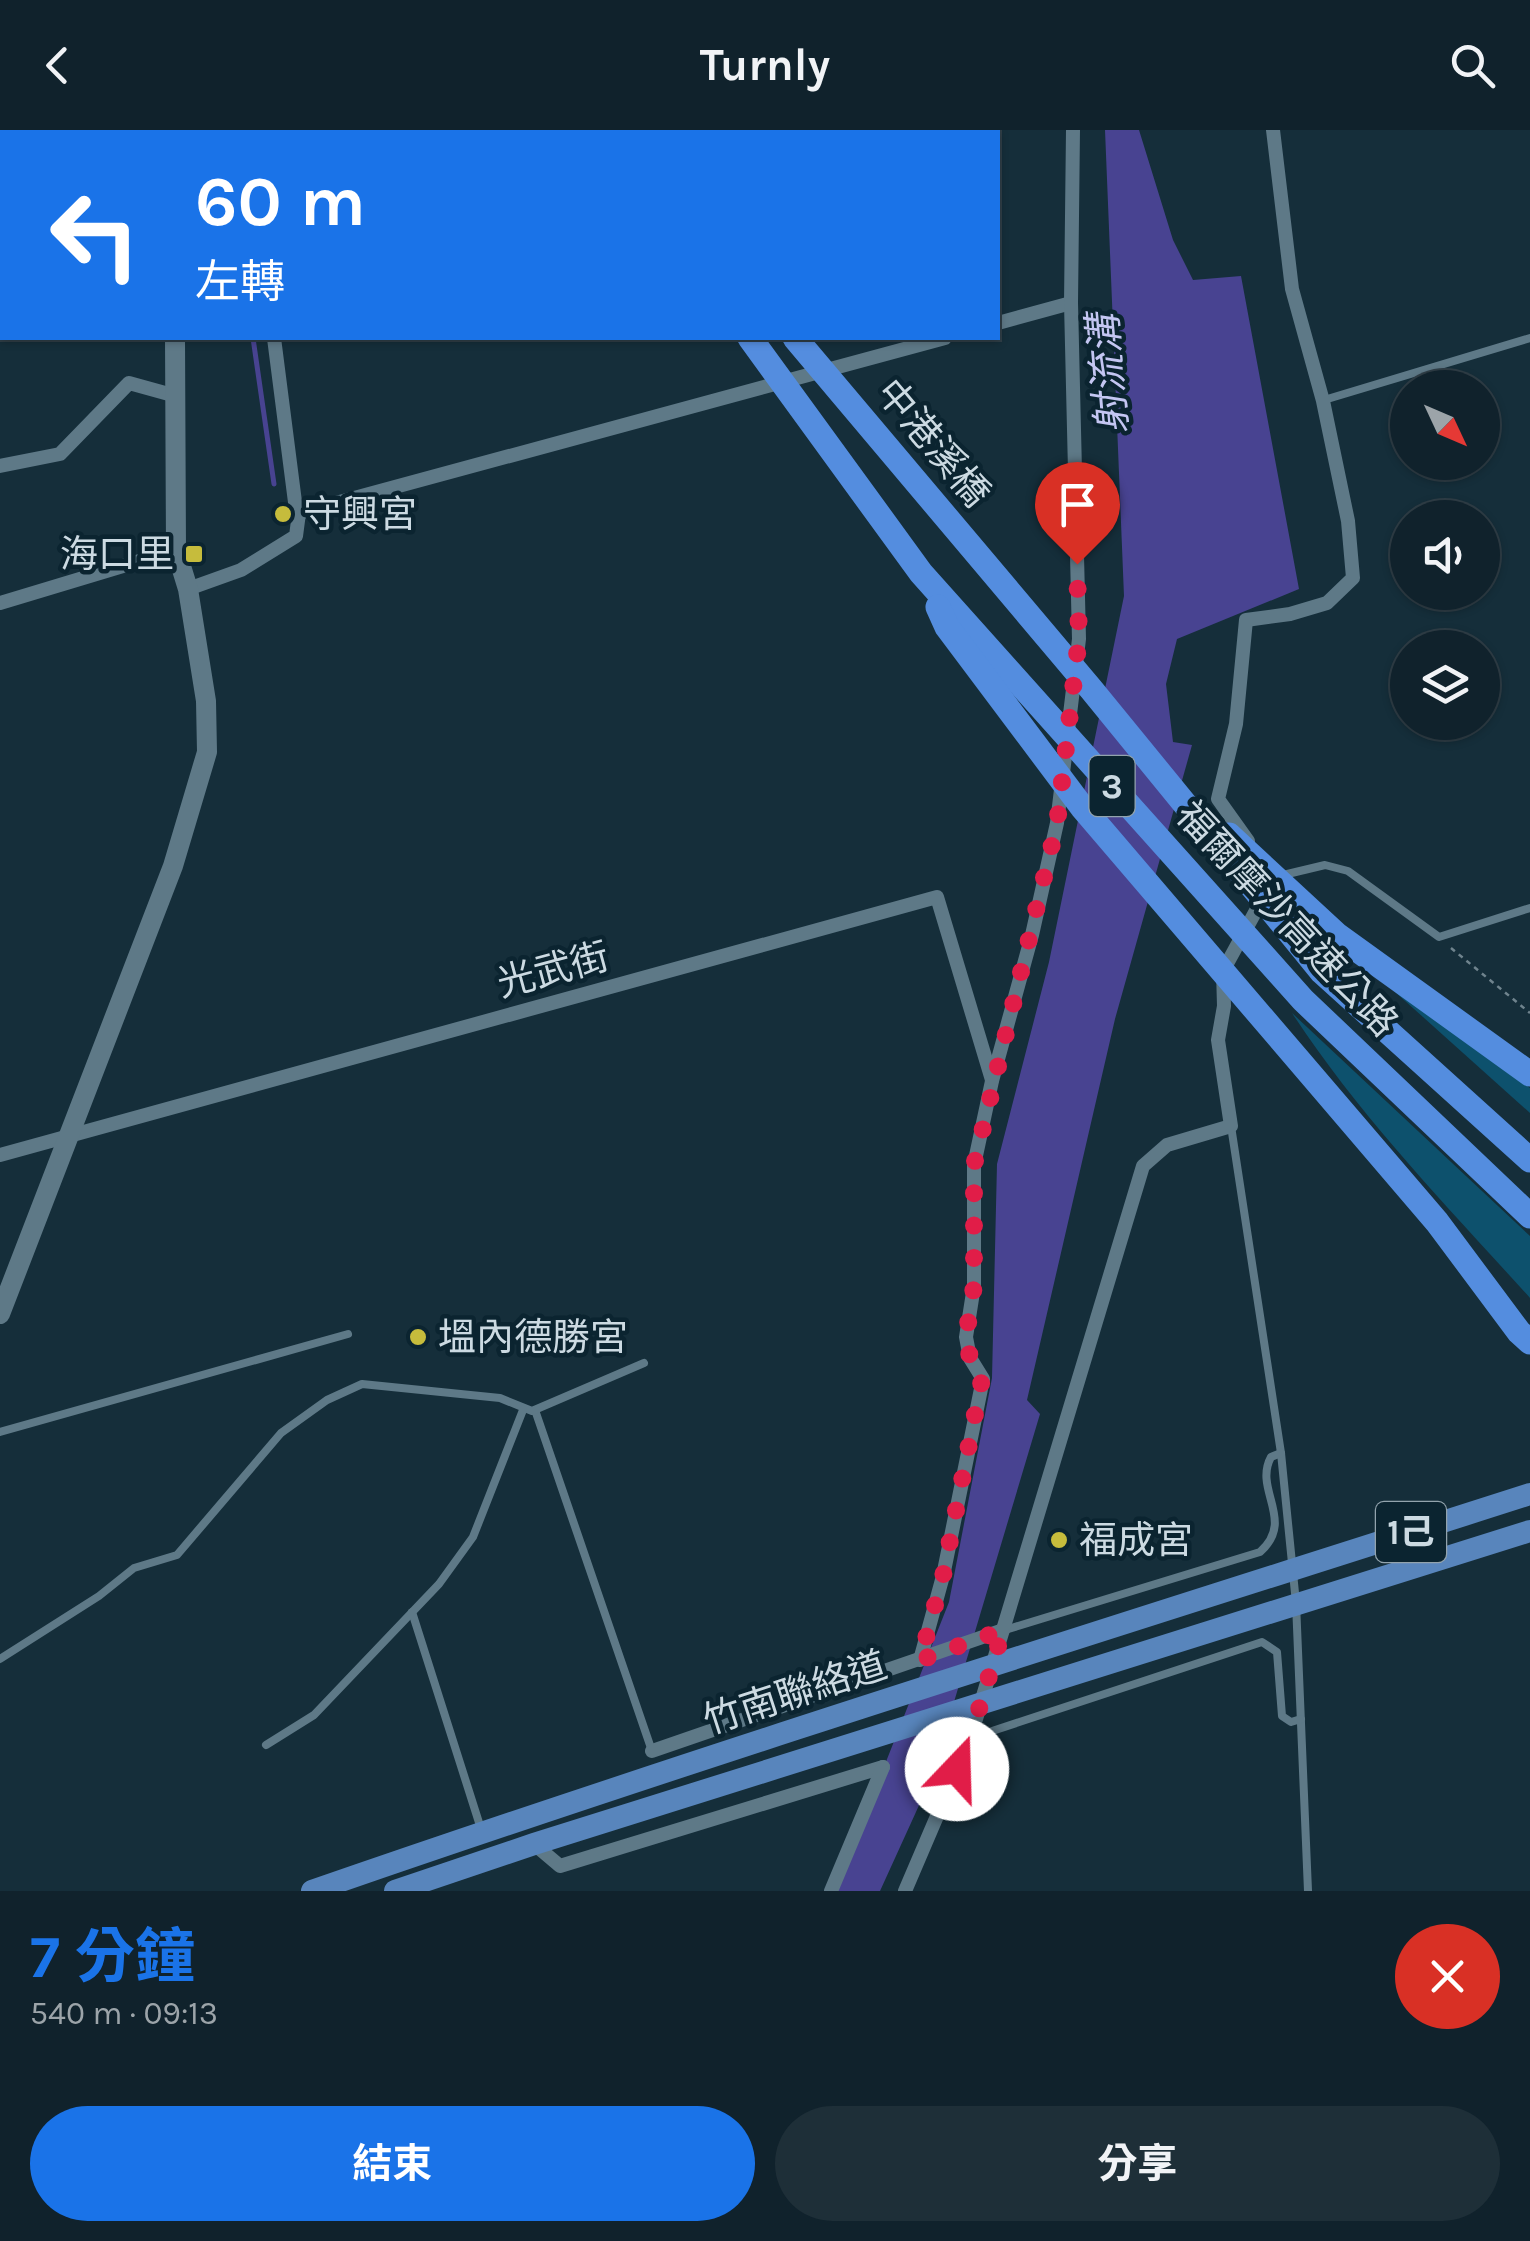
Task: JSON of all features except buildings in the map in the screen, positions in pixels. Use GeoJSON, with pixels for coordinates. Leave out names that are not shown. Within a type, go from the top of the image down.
{"type":"FeatureCollection","features":[{"type":"Feature","properties":{"kind":"highway","name":"3"},"geometry":{"type":"LineString","coordinates":[[751,340],[920,572]]}},
{"type":"Feature","properties":{"kind":"highway","name":"中港溪橋"},"geometry":{"type":"LineString","coordinates":[[797,340],[1092,689]]}},
{"type":"Feature","properties":{"kind":"highway","name":"福爾摩沙高速公路"},"geometry":{"type":"LineString","coordinates":[[920,572],[1303,1000],[1530,1216]]}},
{"type":"Feature","properties":{"kind":"highway"},"geometry":{"type":"LineString","coordinates":[[920,572],[948,627],[1082,807],[1437,1222],[1526,1340]]}},
{"type":"Feature","properties":{"kind":"highway","name":"福爾摩沙高速公路"},"geometry":{"type":"LineString","coordinates":[[1092,689],[1322,972],[1530,1160]]}},
{"type":"Feature","properties":{"kind":"highway"},"geometry":{"type":"LineString","coordinates":[[1092,689],[1212,819],[1336,934],[1530,1074]]}},
{"type":"Feature","properties":{"kind":"main road","name":"竹南聯絡道"},"geometry":{"type":"LineString","coordinates":[[312,1891],[490,1829],[1530,1494]]}},
{"type":"Feature","properties":{"kind":"main road","name":"竹南聯絡道"},"geometry":{"type":"LineString","coordinates":[[399,1890],[1530,1530]]}},
{"type":"Feature","properties":{"kind":"main road"},"geometry":{"type":"LineString","coordinates":[[393,1863],[399,1890]]}},
{"type":"Feature","properties":{"kind":"street"},"geometry":{"type":"LineString","coordinates":[[920,1660],[943,1576],[982,1379],[970,1358],[966,1336],[974,1286],[974,1165],[1057,824],[1072,717],[1079,638],[1071,304],[1073,130]]}},
{"type":"Feature","properties":{"kind":"street"},"geometry":{"type":"LineString","coordinates":[[905,1891],[970,1739],[1143,1166],[1167,1145],[1231,1126],[1218,1040],[1224,1006],[1223,971],[1274,878],[1218,799],[1236,724],[1246,620],[1327,603],[1353,578],[1348,521],[1323,400],[1292,289],[1273,130]]}},
{"type":"Feature","properties":{"kind":"street"},"geometry":{"type":"LineString","coordinates":[[1000,322],[1071,304]]}},
{"type":"Feature","properties":{"kind":"street"},"geometry":{"type":"LineString","coordinates":[[0,1314],[173,866],[207,752],[206,701],[188,590],[176,550],[175,340]]}},
{"type":"Feature","properties":{"kind":"street"},"geometry":{"type":"LineString","coordinates":[[188,590],[242,570],[296,536],[300,513],[295,502],[274,340]]}},
{"type":"Feature","properties":{"kind":"street"},"geometry":{"type":"LineString","coordinates":[[300,513],[938,340]]}},
{"type":"Feature","properties":{"kind":"street"},"geometry":{"type":"LineString","coordinates":[[0,466],[60,454],[129,383],[176,396]]}},
{"type":"Feature","properties":{"kind":"street"},"geometry":{"type":"LineString","coordinates":[[0,602],[176,550]]}},
{"type":"Feature","properties":{"kind":"street","name":"光武街"},"geometry":{"type":"LineString","coordinates":[[0,1154],[937,897],[992,1081]]}},
{"type":"Feature","properties":{"kind":"street"},"geometry":{"type":"LineString","coordinates":[[652,1750],[1003,1630]]}},
{"type":"Feature","properties":{"kind":"street"},"geometry":{"type":"LineString","coordinates":[[534,1844],[560,1866],[884,1767],[831,1891]]}},
{"type":"Feature","properties":{"kind":"lane"},"geometry":{"type":"LineString","coordinates":[[1323,400],[1530,338]]}},
{"type":"Feature","properties":{"kind":"lane"},"geometry":{"type":"LineString","coordinates":[[1274,878],[1325,865],[1348,872],[1439,937],[1530,908]]}},
{"type":"Feature","properties":{"kind":"lane"},"geometry":{"type":"LineString","coordinates":[[1231,1126],[1280,1453],[1284,1571],[1301,1719],[1308,1891]]}},
{"type":"Feature","properties":{"kind":"lane"},"geometry":{"type":"LineString","coordinates":[[0,1432],[348,1334]]}},
{"type":"Feature","properties":{"kind":"lane"},"geometry":{"type":"LineString","coordinates":[[0,1659],[134,1568],[177,1556],[280,1433],[327,1400],[362,1384],[500,1398],[524,1410],[535,1410],[644,1364]]}},
{"type":"Feature","properties":{"kind":"lane"},"geometry":{"type":"LineString","coordinates":[[266,1745],[314,1715],[439,1584],[473,1537],[524,1410]]}},
{"type":"Feature","properties":{"kind":"lane"},"geometry":{"type":"LineString","coordinates":[[535,1410],[652,1750]]}},
{"type":"Feature","properties":{"kind":"lane"},"geometry":{"type":"LineString","coordinates":[[1003,1630],[1260,1552],[1275,1532],[1266,1470],[1271,1457],[1280,1453]]}},
{"type":"Feature","properties":{"kind":"lane"},"geometry":{"type":"LineString","coordinates":[[412,1612],[490,1829]]}},
{"type":"Feature","properties":{"kind":"lane"},"geometry":{"type":"LineString","coordinates":[[970,1739],[1262,1642],[1277,1652],[1282,1716],[1291,1722],[1301,1719]]}},
{"type":"Feature","properties":{"kind":"path"},"geometry":{"type":"LineString","coordinates":[[1439,937],[1530,1013]]}},
{"type":"Feature","properties":{"kind":"shaded area"},"geometry":{"type":"Polygon","coordinates":[[[1105,130],[1139,130],[1173,240],[1193,280],[1241,276],[1299,589],[1177,639],[1166,684],[1173,742],[1192,745],[1115,1019],[1027,1400],[1040,1414],[931,1779],[880,1891],[835,1891],[949,1602],[992,1378],[997,1164],[1049,962],[1124,596],[1105,130]]]}},
{"type":"Feature","properties":{"kind":"shaded area"},"geometry":{"type":"Polygon","coordinates":[[[1365,965],[1530,1088],[1530,1113],[1365,965]]]}},
{"type":"Feature","properties":{"kind":"shaded area"},"geometry":{"type":"Polygon","coordinates":[[[1292,1013],[1530,1236],[1530,1298],[1375,1125],[1292,1013]]]}},
{"type":"Feature","properties":{"kind":"waterway"},"geometry":{"type":"LineString","coordinates":[[253,340],[274,484]]}},
{"type":"Feature","properties":{"kind":"place","name":"守興宮"},"geometry":{"type":"Point","coordinates":[283,514]}},
{"type":"Feature","properties":{"kind":"place","name":"海口里"},"geometry":{"type":"Point","coordinates":[194,554]}},
{"type":"Feature","properties":{"kind":"place","name":"塭內德勝宮"},"geometry":{"type":"Point","coordinates":[418,1337]}},
{"type":"Feature","properties":{"kind":"place","name":"福成宮"},"geometry":{"type":"Point","coordinates":[1059,1540]}},
{"type":"Feature","properties":{"kind":"route"},"geometry":{"type":"LineString","coordinates":[[957,1769],[1003,1630],[920,1660],[943,1576],[982,1379],[970,1358],[966,1336],[974,1286],[974,1165],[1057,824],[1079,638],[1077,564]]}},
{"type":"Feature","properties":{"kind":"water label","name":"射流溝"},"geometry":{"type":"Point","coordinates":[1108,374]}}]}
